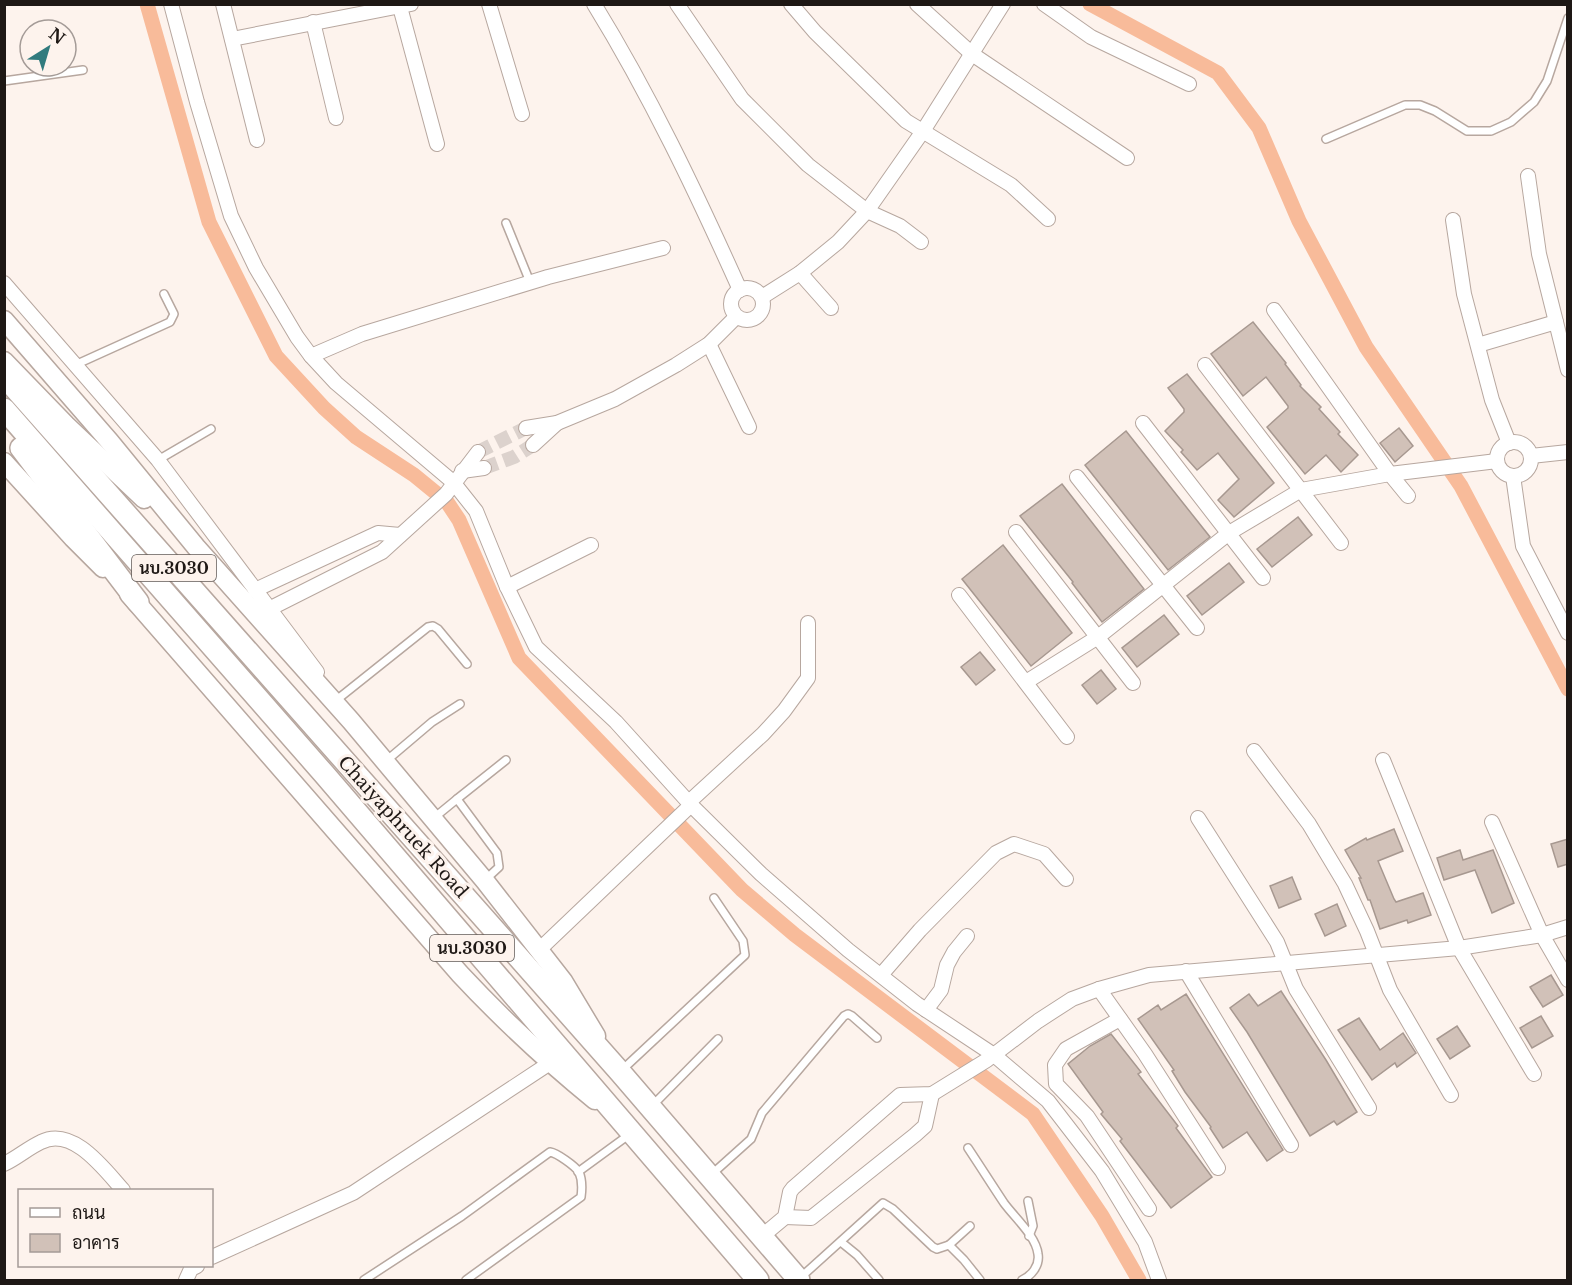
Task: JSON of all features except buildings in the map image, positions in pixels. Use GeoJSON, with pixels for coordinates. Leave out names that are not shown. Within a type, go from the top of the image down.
{"type":"FeatureCollection","features":[{"type":"Feature","properties":{"kind":"main road"},"geometry":{"type":"LineString","coordinates":[[4,320],[110,442],[196,547],[336,700],[384,762],[485,881],[540,949],[574,999],[615,1067]]}},
{"type":"Feature","properties":{"kind":"main road"},"geometry":{"type":"LineString","coordinates":[[4,361],[66,425],[196,547]]}},
{"type":"Feature","properties":{"kind":"main road","name":"Chaiyaphruek Road"},"geometry":{"type":"LineString","coordinates":[[4,376],[615,1067],[799,1280]]}},
{"type":"Feature","properties":{"kind":"main road","name":"Chaiyaphruek Road"},"geometry":{"type":"LineString","coordinates":[[4,409],[325,775],[758,1281]]}},
{"type":"Feature","properties":{"kind":"main road"},"geometry":{"type":"LineString","coordinates":[[4,426],[138,602],[452,965],[500,1016],[550,1063],[625,1127]]}},
{"type":"Feature","properties":{"kind":"main road"},"geometry":{"type":"LineString","coordinates":[[4,462],[72,538],[138,602]]}},
{"type":"Feature","properties":{"kind":"street"},"geometry":{"type":"LineString","coordinates":[[171,4],[231,216],[256,268],[297,337],[311,356],[336,383],[476,511],[507,586],[536,647],[616,722],[689,805],[761,874],[881,975],[1048,1101],[1102,1171],[1145,1242],[1159,1281]]}},
{"type":"Feature","properties":{"kind":"street"},"geometry":{"type":"LineString","coordinates":[[223,4],[257,140]]}},
{"type":"Feature","properties":{"kind":"street"},"geometry":{"type":"LineString","coordinates":[[489,4],[522,114]]}},
{"type":"Feature","properties":{"kind":"street"},"geometry":{"type":"LineString","coordinates":[[594,4],[632,66],[703,208],[740,290]]}},
{"type":"Feature","properties":{"kind":"street"},"geometry":{"type":"LineString","coordinates":[[676,4],[742,99],[808,165],[867,211],[900,226],[921,242]]}},
{"type":"Feature","properties":{"kind":"street"},"geometry":{"type":"LineString","coordinates":[[791,4],[815,32],[906,121],[1011,185],[1048,219]]}},
{"type":"Feature","properties":{"kind":"street"},"geometry":{"type":"LineString","coordinates":[[917,4],[972,54],[1127,158]]}},
{"type":"Feature","properties":{"kind":"street"},"geometry":{"type":"LineString","coordinates":[[762,297],[800,273],[838,242],[867,211],[923,131],[1003,4]]}},
{"type":"Feature","properties":{"kind":"street"},"geometry":{"type":"LineString","coordinates":[[1044,4],[1091,37],[1189,84]]}},
{"type":"Feature","properties":{"kind":"street"},"geometry":{"type":"LineString","coordinates":[[232,39],[313,22],[364,8],[406,6],[437,144]]}},
{"type":"Feature","properties":{"kind":"street"},"geometry":{"type":"LineString","coordinates":[[313,22],[336,118]]}},
{"type":"Feature","properties":{"kind":"street"},"geometry":{"type":"LineString","coordinates":[[1527,176],[1539,254],[1568,370]]}},
{"type":"Feature","properties":{"kind":"street"},"geometry":{"type":"LineString","coordinates":[[1453,220],[1464,294],[1492,400],[1509,443]]}},
{"type":"Feature","properties":{"kind":"street"},"geometry":{"type":"LineString","coordinates":[[311,356],[362,334],[530,282],[663,248]]}},
{"type":"Feature","properties":{"kind":"street"},"geometry":{"type":"LineString","coordinates":[[800,273],[831,308]]}},
{"type":"Feature","properties":{"kind":"street"},"geometry":{"type":"LineString","coordinates":[[4,283],[158,460],[336,700]]}},
{"type":"Feature","properties":{"kind":"street"},"geometry":{"type":"LineString","coordinates":[[750,288],[762,297],[763,308],[757,317],[747,321],[736,317],[733,313],[731,302],[735,293],[740,290],[750,288]]}},
{"type":"Feature","properties":{"kind":"street"},"geometry":{"type":"LineString","coordinates":[[1274,310],[1408,496]]}},
{"type":"Feature","properties":{"kind":"street"},"geometry":{"type":"LineString","coordinates":[[526,428],[557,423],[615,399],[709,344],[736,317]]}},
{"type":"Feature","properties":{"kind":"street"},"geometry":{"type":"LineString","coordinates":[[1478,345],[1556,322]]}},
{"type":"Feature","properties":{"kind":"street"},"geometry":{"type":"LineString","coordinates":[[709,344],[749,427]]}},
{"type":"Feature","properties":{"kind":"street"},"geometry":{"type":"LineString","coordinates":[[1205,365],[1341,543]]}},
{"type":"Feature","properties":{"kind":"street"},"geometry":{"type":"LineString","coordinates":[[533,445],[557,423]]}},
{"type":"Feature","properties":{"kind":"street"},"geometry":{"type":"LineString","coordinates":[[1143,423],[1263,578]]}},
{"type":"Feature","properties":{"kind":"street"},"geometry":{"type":"LineString","coordinates":[[1509,443],[1520,443],[1531,456],[1526,471],[1518,476],[1502,471],[1497,461],[1500,450],[1509,443]]}},
{"type":"Feature","properties":{"kind":"street"},"geometry":{"type":"LineString","coordinates":[[1531,456],[1568,452]]}},
{"type":"Feature","properties":{"kind":"street"},"geometry":{"type":"LineString","coordinates":[[269,609],[382,552],[418,520],[478,453]]}},
{"type":"Feature","properties":{"kind":"street"},"geometry":{"type":"LineString","coordinates":[[1026,682],[1098,637],[1229,533],[1301,490],[1390,474],[1497,461]]}},
{"type":"Feature","properties":{"kind":"street"},"geometry":{"type":"LineString","coordinates":[[462,471],[484,468]]}},
{"type":"Feature","properties":{"kind":"street"},"geometry":{"type":"LineString","coordinates":[[1513,476],[1523,546],[1568,633]]}},
{"type":"Feature","properties":{"kind":"street"},"geometry":{"type":"LineString","coordinates":[[1077,477],[1197,628]]}},
{"type":"Feature","properties":{"kind":"street"},"geometry":{"type":"LineString","coordinates":[[1016,532],[1133,683]]}},
{"type":"Feature","properties":{"kind":"street"},"geometry":{"type":"LineString","coordinates":[[255,590],[378,533],[400,534]]}},
{"type":"Feature","properties":{"kind":"street"},"geometry":{"type":"LineString","coordinates":[[507,586],[591,545]]}},
{"type":"Feature","properties":{"kind":"street"},"geometry":{"type":"LineString","coordinates":[[959,595],[1067,737]]}},
{"type":"Feature","properties":{"kind":"street"},"geometry":{"type":"LineString","coordinates":[[540,949],[764,734],[784,711],[808,678],[808,623]]}},
{"type":"Feature","properties":{"kind":"street"},"geometry":{"type":"LineString","coordinates":[[1254,752],[1315,834],[1345,884],[1390,990],[1451,1095]]}},
{"type":"Feature","properties":{"kind":"street"},"geometry":{"type":"LineString","coordinates":[[1383,760],[1458,948],[1534,1074]]}},
{"type":"Feature","properties":{"kind":"street"},"geometry":{"type":"LineString","coordinates":[[1197,818],[1277,942],[1296,989],[1369,1108]]}},
{"type":"Feature","properties":{"kind":"street"},"geometry":{"type":"LineString","coordinates":[[1492,822],[1542,935],[1568,980]]}},
{"type":"Feature","properties":{"kind":"street"},"geometry":{"type":"LineString","coordinates":[[881,975],[920,930],[996,853],[1014,844],[1044,855],[1066,879]]}},
{"type":"Feature","properties":{"kind":"street"},"geometry":{"type":"LineString","coordinates":[[761,1237],[785,1217],[790,1192],[793,1188],[900,1095],[932,1094],[954,1082],[1072,999],[1149,975],[1458,948],[1542,935],[1568,927]]}},
{"type":"Feature","properties":{"kind":"street"},"geometry":{"type":"LineString","coordinates":[[926,1010],[941,990],[947,965],[954,952],[967,936]]}},
{"type":"Feature","properties":{"kind":"street"},"geometry":{"type":"LineString","coordinates":[[1186,972],[1291,1145]]}},
{"type":"Feature","properties":{"kind":"street"},"geometry":{"type":"LineString","coordinates":[[1099,989],[1145,1054],[1218,1168]]}},
{"type":"Feature","properties":{"kind":"street"},"geometry":{"type":"LineString","coordinates":[[1120,1019],[1066,1049],[1055,1065],[1056,1084],[1087,1116],[1149,1209]]}},
{"type":"Feature","properties":{"kind":"street"},"geometry":{"type":"LineString","coordinates":[[213,1257],[353,1193],[550,1063]]}},
{"type":"Feature","properties":{"kind":"street"},"geometry":{"type":"LineString","coordinates":[[785,1217],[811,1218],[915,1135],[925,1126],[932,1094]]}},
{"type":"Feature","properties":{"kind":"street"},"geometry":{"type":"LineString","coordinates":[[4,1164],[54,1137],[71,1141],[106,1171],[121,1189]]}},
{"type":"Feature","properties":{"kind":"lane"},"geometry":{"type":"LineString","coordinates":[[1326,140],[1405,105],[1420,105],[1435,111],[1467,131],[1491,131],[1511,122],[1534,102],[1547,81],[1568,18]]}},
{"type":"Feature","properties":{"kind":"lane"},"geometry":{"type":"LineString","coordinates":[[4,81],[83,70]]}},
{"type":"Feature","properties":{"kind":"lane"},"geometry":{"type":"LineString","coordinates":[[506,223],[530,282]]}},
{"type":"Feature","properties":{"kind":"lane"},"geometry":{"type":"LineString","coordinates":[[75,365],[170,322],[174,314],[164,294]]}},
{"type":"Feature","properties":{"kind":"lane"},"geometry":{"type":"LineString","coordinates":[[158,460],[211,429]]}},
{"type":"Feature","properties":{"kind":"lane"},"geometry":{"type":"LineString","coordinates":[[336,700],[428,627],[433,626],[438,629],[467,664]]}},
{"type":"Feature","properties":{"kind":"lane"},"geometry":{"type":"LineString","coordinates":[[384,762],[432,722],[460,704]]}},
{"type":"Feature","properties":{"kind":"lane"},"geometry":{"type":"LineString","coordinates":[[433,819],[506,760]]}},
{"type":"Feature","properties":{"kind":"lane"},"geometry":{"type":"LineString","coordinates":[[457,799],[491,845],[499,860],[499,867],[485,881]]}},
{"type":"Feature","properties":{"kind":"lane"},"geometry":{"type":"LineString","coordinates":[[615,1067],[745,955],[743,941],[714,898]]}},
{"type":"Feature","properties":{"kind":"lane"},"geometry":{"type":"LineString","coordinates":[[710,1176],[751,1140],[762,1113],[844,1016],[849,1014],[877,1038]]}},
{"type":"Feature","properties":{"kind":"lane"},"geometry":{"type":"LineString","coordinates":[[650,1107],[718,1039]]}},
{"type":"Feature","properties":{"kind":"lane"},"geometry":{"type":"LineString","coordinates":[[579,1172],[625,1127]]}},
{"type":"Feature","properties":{"kind":"lane"},"geometry":{"type":"LineString","coordinates":[[968,1148],[1029,1236],[1038,1255],[1037,1266],[1022,1281]]}},
{"type":"Feature","properties":{"kind":"lane"},"geometry":{"type":"LineString","coordinates":[[364,1281],[462,1216],[550,1152],[558,1155],[579,1172],[583,1190],[580,1197],[466,1281]]}},
{"type":"Feature","properties":{"kind":"lane"},"geometry":{"type":"LineString","coordinates":[[1028,1201],[1033,1226],[1029,1236]]}},
{"type":"Feature","properties":{"kind":"lane"},"geometry":{"type":"LineString","coordinates":[[799,1280],[883,1203],[893,1209],[937,1249],[948,1245],[970,1226]]}},
{"type":"Feature","properties":{"kind":"lane"},"geometry":{"type":"LineString","coordinates":[[841,1242],[857,1255],[879,1281]]}},
{"type":"Feature","properties":{"kind":"lane"},"geometry":{"type":"LineString","coordinates":[[948,1245],[980,1281]]}},
{"type":"Feature","properties":{"kind":"waterway"},"geometry":{"type":"LineString","coordinates":[[147,4],[209,222],[276,356],[324,408],[356,437],[414,475],[447,502],[459,520],[519,658],[742,890],[795,935],[1033,1114],[1102,1216],[1139,1280]]}},
{"type":"Feature","properties":{"kind":"waterway"},"geometry":{"type":"LineString","coordinates":[[1090,4],[1218,73],[1259,128],[1299,221],[1366,347],[1461,486],[1568,689]]}},
{"type":"Feature","properties":{"kind":"tunnel"},"geometry":{"type":"LineString","coordinates":[[478,452],[526,428]]}},
{"type":"Feature","properties":{"kind":"tunnel"},"geometry":{"type":"LineString","coordinates":[[484,468],[514,457],[533,445]]}}]}
